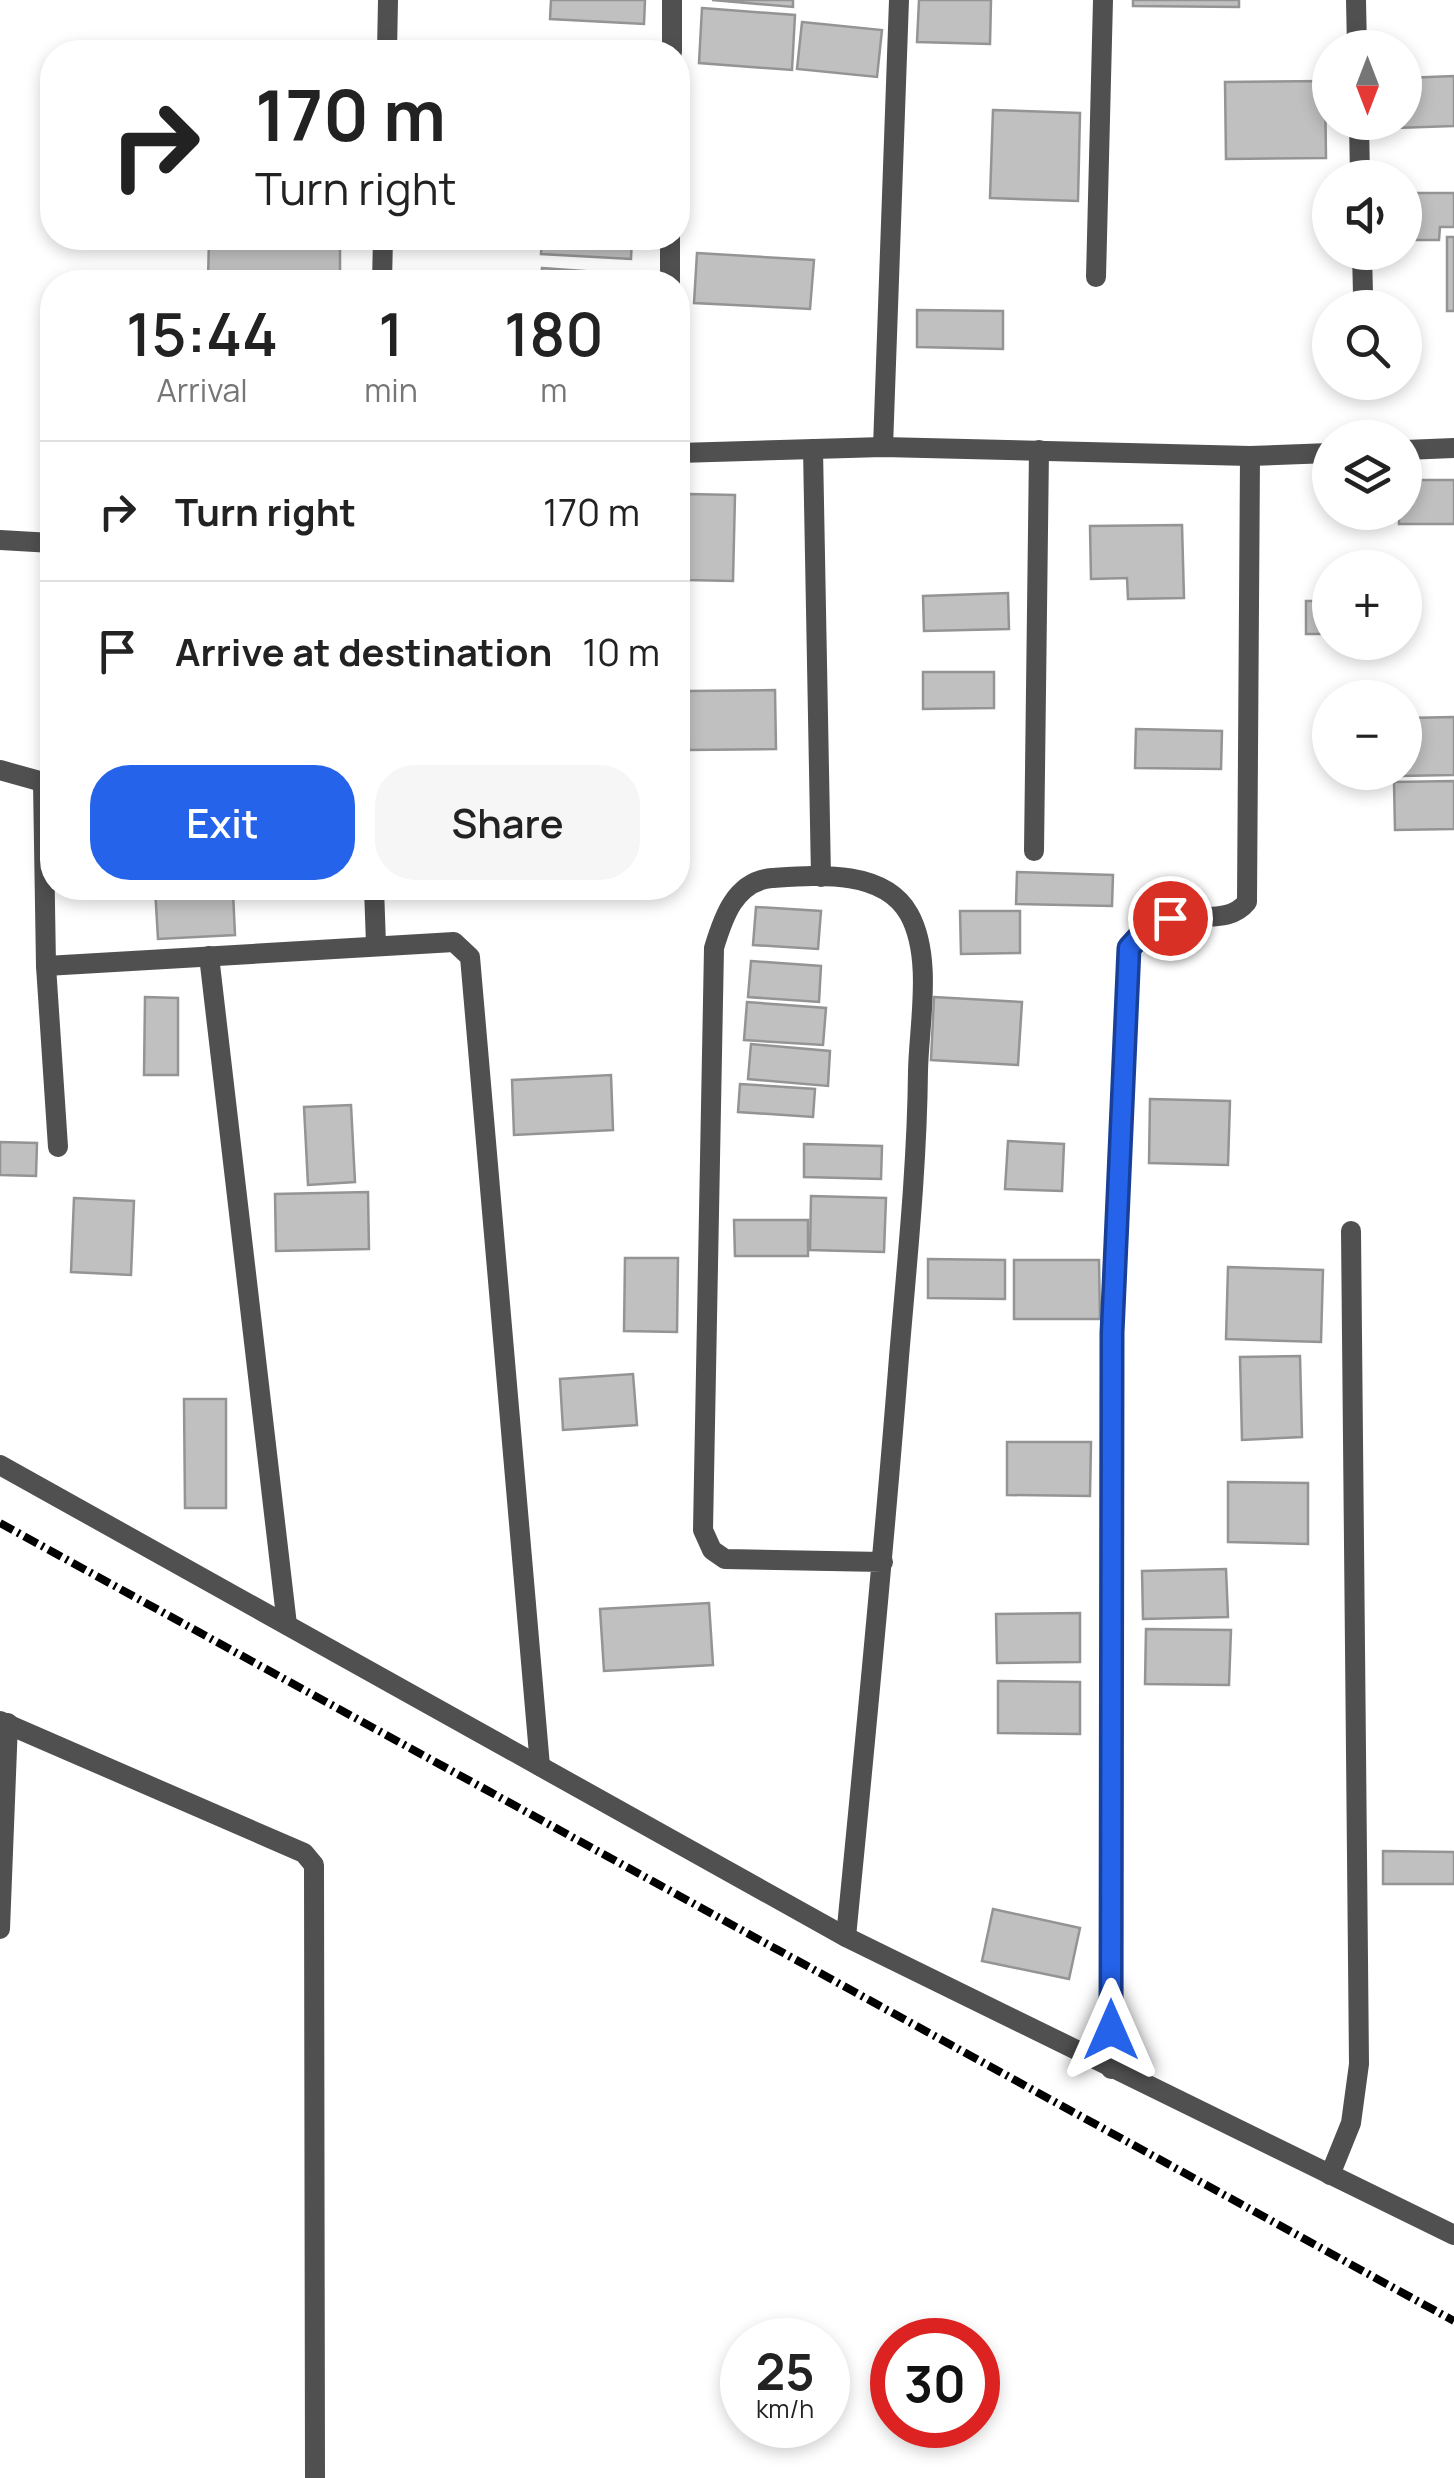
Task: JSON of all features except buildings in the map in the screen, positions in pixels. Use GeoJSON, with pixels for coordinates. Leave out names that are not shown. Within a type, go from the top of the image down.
{"type":"FeatureCollection","features":[{"type":"Feature","properties":{"kind":"street"},"geometry":{"type":"LineString","coordinates":[[387,40],[388,0]]}},
{"type":"Feature","properties":{"kind":"street"},"geometry":{"type":"LineString","coordinates":[[672,0],[672,40]]}},
{"type":"Feature","properties":{"kind":"street"},"geometry":{"type":"LineString","coordinates":[[883,447],[899,0]]}},
{"type":"Feature","properties":{"kind":"street"},"geometry":{"type":"LineString","coordinates":[[1096,277],[1104,0]]}},
{"type":"Feature","properties":{"kind":"street"},"geometry":{"type":"LineString","coordinates":[[1356,0],[1357,30]]}},
{"type":"Feature","properties":{"kind":"street"},"geometry":{"type":"LineString","coordinates":[[690,454],[883,447],[1250,456],[1312,454]]}},
{"type":"Feature","properties":{"kind":"street"},"geometry":{"type":"LineString","coordinates":[[1422,449],[1454,448]]}},
{"type":"Feature","properties":{"kind":"street"},"geometry":{"type":"LineString","coordinates":[[813,449],[821,877]]}},
{"type":"Feature","properties":{"kind":"street"},"geometry":{"type":"LineString","coordinates":[[1034,851],[1039,450]]}},
{"type":"Feature","properties":{"kind":"street"},"geometry":{"type":"LineString","coordinates":[[1111,2069],[1112,1333],[1129,948],[1148,927],[1170,918],[1229,915],[1247,902],[1250,456]]}},
{"type":"Feature","properties":{"kind":"street"},"geometry":{"type":"LineString","coordinates":[[0,540],[40,542]]}},
{"type":"Feature","properties":{"kind":"street"},"geometry":{"type":"LineString","coordinates":[[0,770],[40,777]]}},
{"type":"Feature","properties":{"kind":"street"},"geometry":{"type":"LineString","coordinates":[[846,1937],[884,1562],[917,1132],[921,947],[910,915],[893,893],[877,883],[821,877],[766,878],[742,890],[724,915],[714,948],[703,1530],[712,1550],[725,1560],[884,1562]]}},
{"type":"Feature","properties":{"kind":"street"},"geometry":{"type":"LineString","coordinates":[[47,900],[46,966],[58,1147]]}},
{"type":"Feature","properties":{"kind":"street"},"geometry":{"type":"LineString","coordinates":[[374,900],[376,944]]}},
{"type":"Feature","properties":{"kind":"street"},"geometry":{"type":"LineString","coordinates":[[46,966],[454,942],[470,956],[540,1766]]}},
{"type":"Feature","properties":{"kind":"street"},"geometry":{"type":"LineString","coordinates":[[209,956],[287,1625]]}},
{"type":"Feature","properties":{"kind":"street"},"geometry":{"type":"LineString","coordinates":[[1330,2175],[1351,2123],[1358,2064],[1351,1231]]}},
{"type":"Feature","properties":{"kind":"street"},"geometry":{"type":"LineString","coordinates":[[0,1465],[846,1937],[1454,2234]]}},
{"type":"Feature","properties":{"kind":"street"},"geometry":{"type":"LineString","coordinates":[[0,1929],[4,1722],[304,1853],[314,1865],[315,2478]]}},
{"type":"Feature","properties":{"kind":"railway"},"geometry":{"type":"LineString","coordinates":[[0,1523],[1454,2321]]}},
{"type":"Feature","properties":{"kind":"route"},"geometry":{"type":"LineString","coordinates":[[1111,2030],[1112,1333],[1129,948],[1148,927],[1170,918]]}}]}
